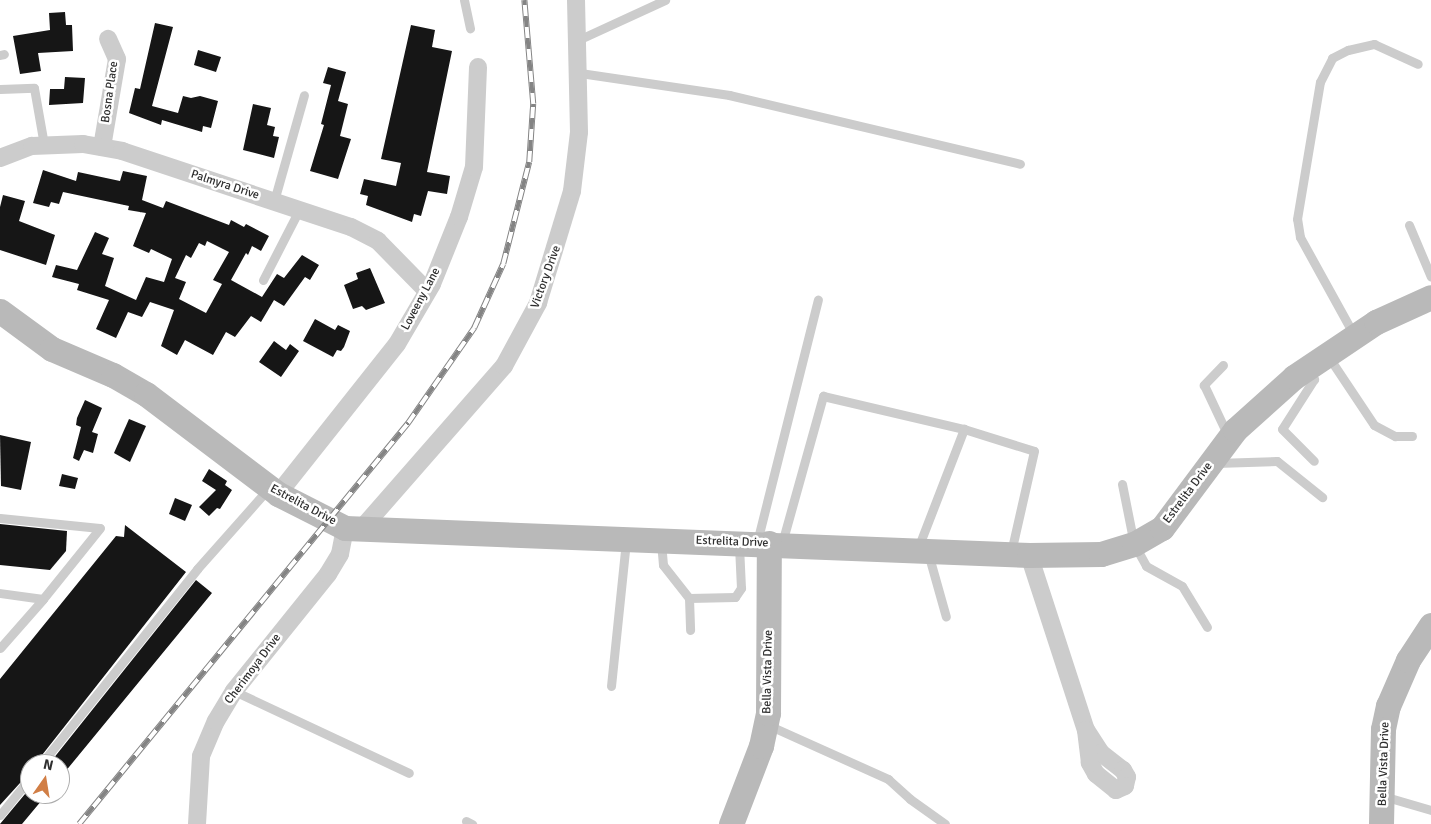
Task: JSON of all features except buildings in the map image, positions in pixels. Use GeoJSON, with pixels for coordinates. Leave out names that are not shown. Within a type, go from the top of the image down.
{"type":"FeatureCollection","features":[{"type":"Feature","properties":{"kind":"street","name":"Victory Drive"},"geometry":{"type":"LineString","coordinates":[[354,527],[504,366],[538,303],[556,251],[572,191],[579,132],[580,73],[576,0]]}},
{"type":"Feature","properties":{"kind":"street","name":"Bosna Place"},"geometry":{"type":"LineString","coordinates":[[102,147],[117,59],[108,39]]}},
{"type":"Feature","properties":{"kind":"street","name":"Loveeny Lane"},"geometry":{"type":"LineString","coordinates":[[274,491],[397,344],[427,291],[459,217],[474,166],[478,67]]}},
{"type":"Feature","properties":{"kind":"street","name":"Palmyra Drive"},"geometry":{"type":"LineString","coordinates":[[0,158],[32,146],[83,144],[102,147],[351,227],[378,241],[427,291]]}},
{"type":"Feature","properties":{"kind":"street","name":"Estrelita Drive"},"geometry":{"type":"LineString","coordinates":[[0,311],[52,349],[113,375],[146,394],[274,491],[354,527],[626,539],[762,542],[1020,555],[1101,554],[1134,544],[1162,528],[1230,438],[1305,369],[1354,335],[1431,296]]}},
{"type":"Feature","properties":{"kind":"street","name":"Cherimoya Drive"},"geometry":{"type":"LineString","coordinates":[[197,824],[201,756],[216,721],[234,691],[328,574],[354,527]]}},
{"type":"Feature","properties":{"kind":"street","name":"Bella Vista Drive"},"geometry":{"type":"LineString","coordinates":[[731,824],[766,724],[762,542]]}},
{"type":"Feature","properties":{"kind":"street"},"geometry":{"type":"LineString","coordinates":[[1020,555],[1086,730]]}},
{"type":"Feature","properties":{"kind":"street","name":"Bella Vista Drive"},"geometry":{"type":"LineString","coordinates":[[1381,824],[1383,729],[1388,706],[1408,660],[1431,625]]}},
{"type":"Feature","properties":{"kind":"lane"},"geometry":{"type":"LineString","coordinates":[[464,0],[470,28]]}},
{"type":"Feature","properties":{"kind":"lane"},"geometry":{"type":"LineString","coordinates":[[578,40],[665,0]]}},
{"type":"Feature","properties":{"kind":"lane"},"geometry":{"type":"LineString","coordinates":[[1354,335],[1300,237],[1297,219],[1320,82],[1332,58],[1348,50],[1374,44],[1418,64]]}},
{"type":"Feature","properties":{"kind":"lane"},"geometry":{"type":"LineString","coordinates":[[580,73],[729,95],[1020,164]]}},
{"type":"Feature","properties":{"kind":"lane"},"geometry":{"type":"LineString","coordinates":[[0,89],[34,88],[44,145]]}},
{"type":"Feature","properties":{"kind":"lane"},"geometry":{"type":"LineString","coordinates":[[274,202],[304,95]]}},
{"type":"Feature","properties":{"kind":"lane"},"geometry":{"type":"LineString","coordinates":[[263,280],[300,210]]}},
{"type":"Feature","properties":{"kind":"lane"},"geometry":{"type":"LineString","coordinates":[[1409,225],[1431,277]]}},
{"type":"Feature","properties":{"kind":"lane"},"geometry":{"type":"LineString","coordinates":[[762,542],[818,300]]}},
{"type":"Feature","properties":{"kind":"lane"},"geometry":{"type":"LineString","coordinates":[[1326,354],[1374,425],[1395,436],[1412,436]]}},
{"type":"Feature","properties":{"kind":"lane"},"geometry":{"type":"LineString","coordinates":[[1223,365],[1204,385],[1230,438]]}},
{"type":"Feature","properties":{"kind":"lane"},"geometry":{"type":"LineString","coordinates":[[1305,369],[1314,379],[1282,429],[1314,461]]}},
{"type":"Feature","properties":{"kind":"lane"},"geometry":{"type":"LineString","coordinates":[[689,598],[735,597],[741,588],[823,396],[964,429],[1034,450],[1020,555]]}},
{"type":"Feature","properties":{"kind":"lane"},"geometry":{"type":"LineString","coordinates":[[946,617],[922,550],[964,429]]}},
{"type":"Feature","properties":{"kind":"lane"},"geometry":{"type":"LineString","coordinates":[[1211,463],[1277,460],[1322,497]]}},
{"type":"Feature","properties":{"kind":"lane"},"geometry":{"type":"LineString","coordinates":[[1122,484],[1134,544],[1146,566],[1182,586],[1207,627]]}},
{"type":"Feature","properties":{"kind":"lane"},"geometry":{"type":"LineString","coordinates":[[49,754],[197,569],[274,491]]}},
{"type":"Feature","properties":{"kind":"lane"},"geometry":{"type":"LineString","coordinates":[[0,518],[100,528],[43,599],[0,648]]}},
{"type":"Feature","properties":{"kind":"lane"},"geometry":{"type":"LineString","coordinates":[[611,686],[626,539]]}},
{"type":"Feature","properties":{"kind":"lane"},"geometry":{"type":"LineString","coordinates":[[661,540],[663,565],[689,598],[690,630]]}},
{"type":"Feature","properties":{"kind":"lane"},"geometry":{"type":"LineString","coordinates":[[0,592],[43,599]]}},
{"type":"Feature","properties":{"kind":"lane"},"geometry":{"type":"LineString","coordinates":[[234,691],[409,773]]}},
{"type":"Feature","properties":{"kind":"lane"},"geometry":{"type":"LineString","coordinates":[[766,724],[888,779],[910,800],[946,824]]}},
{"type":"Feature","properties":{"kind":"lane"},"geometry":{"type":"LineString","coordinates":[[0,815],[20,790]]}},
{"type":"Feature","properties":{"kind":"lane"},"geometry":{"type":"LineString","coordinates":[[1383,796],[1431,810]]}},
{"type":"Feature","properties":{"kind":"railway"},"geometry":{"type":"LineString","coordinates":[[79,824],[408,423],[474,328],[503,264],[529,162],[533,104],[524,0]]}}]}
